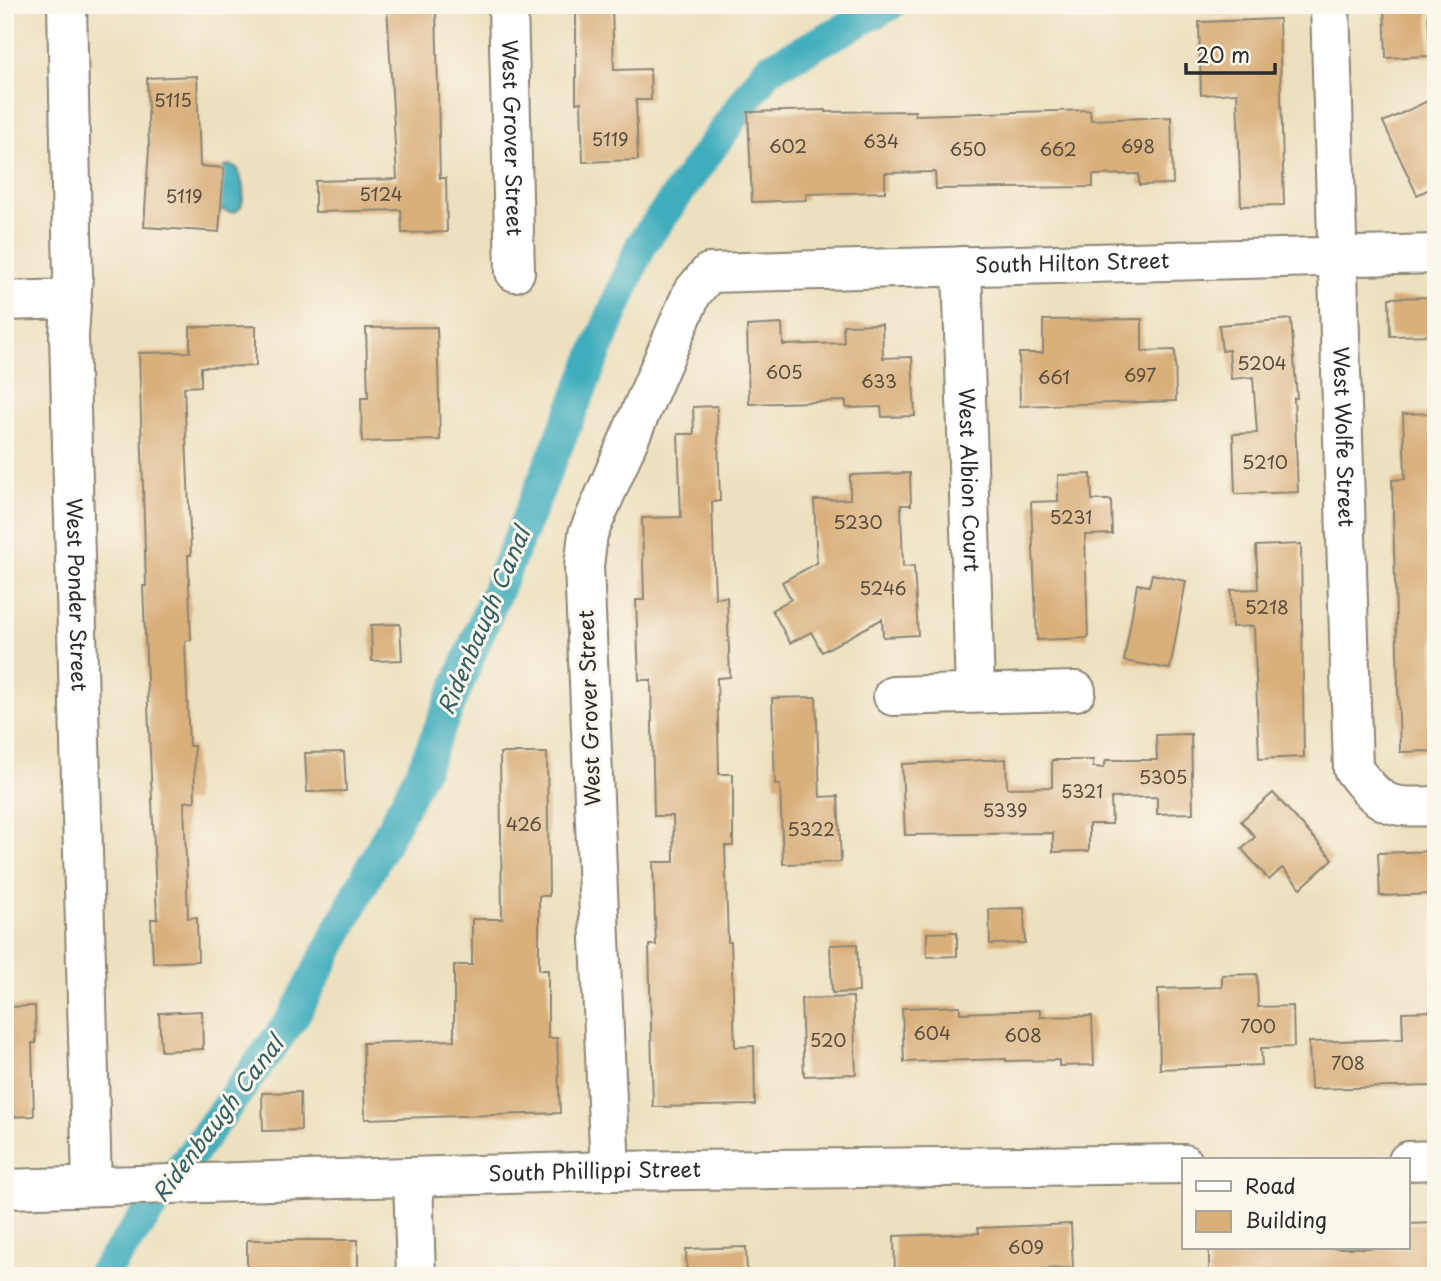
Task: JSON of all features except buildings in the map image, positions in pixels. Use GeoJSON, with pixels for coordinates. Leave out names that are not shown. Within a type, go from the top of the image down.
{"type":"FeatureCollection","features":[{"type":"Feature","properties":{"kind":"street","name":"West Ponder Street"},"geometry":{"type":"LineString","coordinates":[[67,5],[71,299],[69,335],[92,1185]]}},
{"type":"Feature","properties":{"kind":"street","name":"West Grover Street"},"geometry":{"type":"LineString","coordinates":[[508,5],[516,272]]}},
{"type":"Feature","properties":{"kind":"street","name":"West Wolfe Street"},"geometry":{"type":"LineString","coordinates":[[1330,5],[1353,769],[1376,799],[1403,807],[1436,806]]}},
{"type":"Feature","properties":{"kind":"street","name":"South Hilton Street"},"geometry":{"type":"LineString","coordinates":[[709,273],[1436,254]]}},
{"type":"Feature","properties":{"kind":"street","name":"West Albion Court"},"geometry":{"type":"LineString","coordinates":[[962,266],[975,692]]}},
{"type":"Feature","properties":{"kind":"street","name":"West Grover Street"},"geometry":{"type":"LineString","coordinates":[[610,1171],[584,566],[588,534],[692,293],[709,273]]}},
{"type":"Feature","properties":{"kind":"street"},"geometry":{"type":"LineString","coordinates":[[5,301],[71,299]]}},
{"type":"Feature","properties":{"kind":"street"},"geometry":{"type":"LineString","coordinates":[[893,696],[1076,691]]}},
{"type":"Feature","properties":{"kind":"street"},"geometry":{"type":"LineString","coordinates":[[1410,1161],[1436,1160]]}},
{"type":"Feature","properties":{"kind":"street","name":"South Phillippi Street"},"geometry":{"type":"LineString","coordinates":[[5,1189],[610,1171],[1182,1164]]}},
{"type":"Feature","properties":{"kind":"street"},"geometry":{"type":"LineString","coordinates":[[413,1177],[416,1276]]}},
{"type":"Feature","properties":{"kind":"water"},"geometry":{"type":"Polygon","coordinates":[[[229,165],[237,168],[242,185],[243,202],[235,212],[218,208],[221,169],[229,165]]]}},
{"type":"Feature","properties":{"kind":"waterway","name":"Ridenbaugh Canal"},"geometry":{"type":"LineString","coordinates":[[101,1276],[294,1016],[423,768],[641,245],[768,69],[890,5]]}}]}
